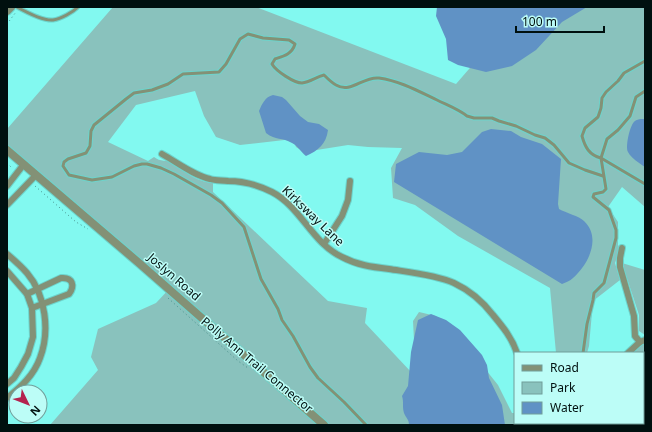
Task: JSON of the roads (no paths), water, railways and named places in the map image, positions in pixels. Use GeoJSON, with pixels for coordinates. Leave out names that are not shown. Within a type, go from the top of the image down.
{"type":"FeatureCollection","features":[{"type":"Feature","properties":{"kind":"street"},"geometry":{"type":"LineString","coordinates":[[7,11],[10,7]]}},
{"type":"Feature","properties":{"kind":"street","name":"Joslyn Road"},"geometry":{"type":"LineString","coordinates":[[7,150],[145,268],[324,425]]}},
{"type":"Feature","properties":{"kind":"street","name":"Kirksway Lane"},"geometry":{"type":"LineString","coordinates":[[162,154],[196,175],[218,181],[228,181],[256,186],[273,193],[285,201],[324,244],[341,257],[359,264],[453,282],[467,290],[488,308],[504,328],[515,345],[517,352]]}},
{"type":"Feature","properties":{"kind":"street"},"geometry":{"type":"LineString","coordinates":[[7,186],[24,164]]}},
{"type":"Feature","properties":{"kind":"street"},"geometry":{"type":"LineString","coordinates":[[7,205],[36,175]]}},
{"type":"Feature","properties":{"kind":"street"},"geometry":{"type":"LineString","coordinates":[[324,244],[342,216],[348,200],[350,181]]}},
{"type":"Feature","properties":{"kind":"street"},"geometry":{"type":"LineString","coordinates":[[622,248],[620,267],[634,316],[635,336],[643,341],[629,352]]}},
{"type":"Feature","properties":{"kind":"street"},"geometry":{"type":"LineString","coordinates":[[7,254],[28,274],[37,289],[42,305],[45,324],[41,358],[27,381],[7,398]]}},
{"type":"Feature","properties":{"kind":"street"},"geometry":{"type":"LineString","coordinates":[[7,271],[27,294],[32,308],[33,337],[28,354],[21,367],[14,378],[7,384]]}},
{"type":"Feature","properties":{"kind":"street"},"geometry":{"type":"LineString","coordinates":[[27,294],[61,278],[66,278],[71,281],[73,285],[73,290],[69,294],[32,308]]}},
{"type":"Feature","properties":{"kind":"lane"},"geometry":{"type":"LineString","coordinates":[[19,8],[46,19],[54,20],[78,7]]}},
{"type":"Feature","properties":{"kind":"lane"},"geometry":{"type":"LineString","coordinates":[[366,425],[318,378],[310,367],[293,336],[282,320],[278,309],[261,279],[244,227],[222,203],[174,174],[147,164],[134,166],[112,177],[92,180],[69,175],[63,166],[64,162],[68,159],[86,153],[90,146],[91,131],[98,122],[134,93],[168,84],[183,74],[219,72],[226,64],[240,39],[248,34],[263,38],[289,40],[294,44],[291,52],[286,56],[275,59],[272,64],[278,71],[296,82],[301,83],[324,75],[336,85],[344,89],[351,88],[360,82],[372,78],[394,82],[414,89],[467,116],[474,118],[492,118],[545,138],[554,145],[569,163],[603,176]]}},
{"type":"Feature","properties":{"kind":"lane"},"geometry":{"type":"LineString","coordinates":[[645,61],[624,73],[606,92],[602,98],[598,117],[585,128],[582,136],[588,150],[594,156],[601,158],[645,184]]}},
{"type":"Feature","properties":{"kind":"lane"},"geometry":{"type":"LineString","coordinates":[[583,352],[592,300],[594,294],[604,284],[616,238],[616,230],[610,210],[594,197],[594,194],[603,192],[606,189],[601,158],[607,139],[618,130],[630,116],[636,97],[645,91]]}},
{"type":"Feature","properties":{"kind":"water"},"geometry":{"type":"Polygon","coordinates":[[[437,7],[587,7],[562,22],[536,50],[512,66],[486,72],[458,65],[448,60],[446,39],[436,16],[437,7]]]}},
{"type":"Feature","properties":{"kind":"water"},"geometry":{"type":"Polygon","coordinates":[[[273,95],[282,97],[286,100],[300,116],[308,122],[319,124],[328,130],[324,143],[318,149],[306,156],[292,143],[273,137],[266,133],[259,111],[266,99],[273,95]]]}},
{"type":"Feature","properties":{"kind":"water"},"geometry":{"type":"Polygon","coordinates":[[[638,119],[645,119],[645,167],[631,156],[627,149],[631,126],[638,119]]]}},
{"type":"Feature","properties":{"kind":"water"},"geometry":{"type":"Polygon","coordinates":[[[491,129],[511,131],[521,137],[542,144],[561,159],[559,209],[582,219],[592,235],[591,251],[588,259],[579,273],[569,281],[562,284],[394,182],[396,164],[419,152],[447,155],[462,152],[482,132],[491,129]]]}},
{"type":"Feature","properties":{"kind":"water"},"geometry":{"type":"Polygon","coordinates":[[[431,314],[446,320],[460,330],[482,355],[487,365],[489,378],[502,405],[505,425],[409,425],[403,411],[402,396],[408,386],[411,352],[418,320],[431,314]]]}}]}
